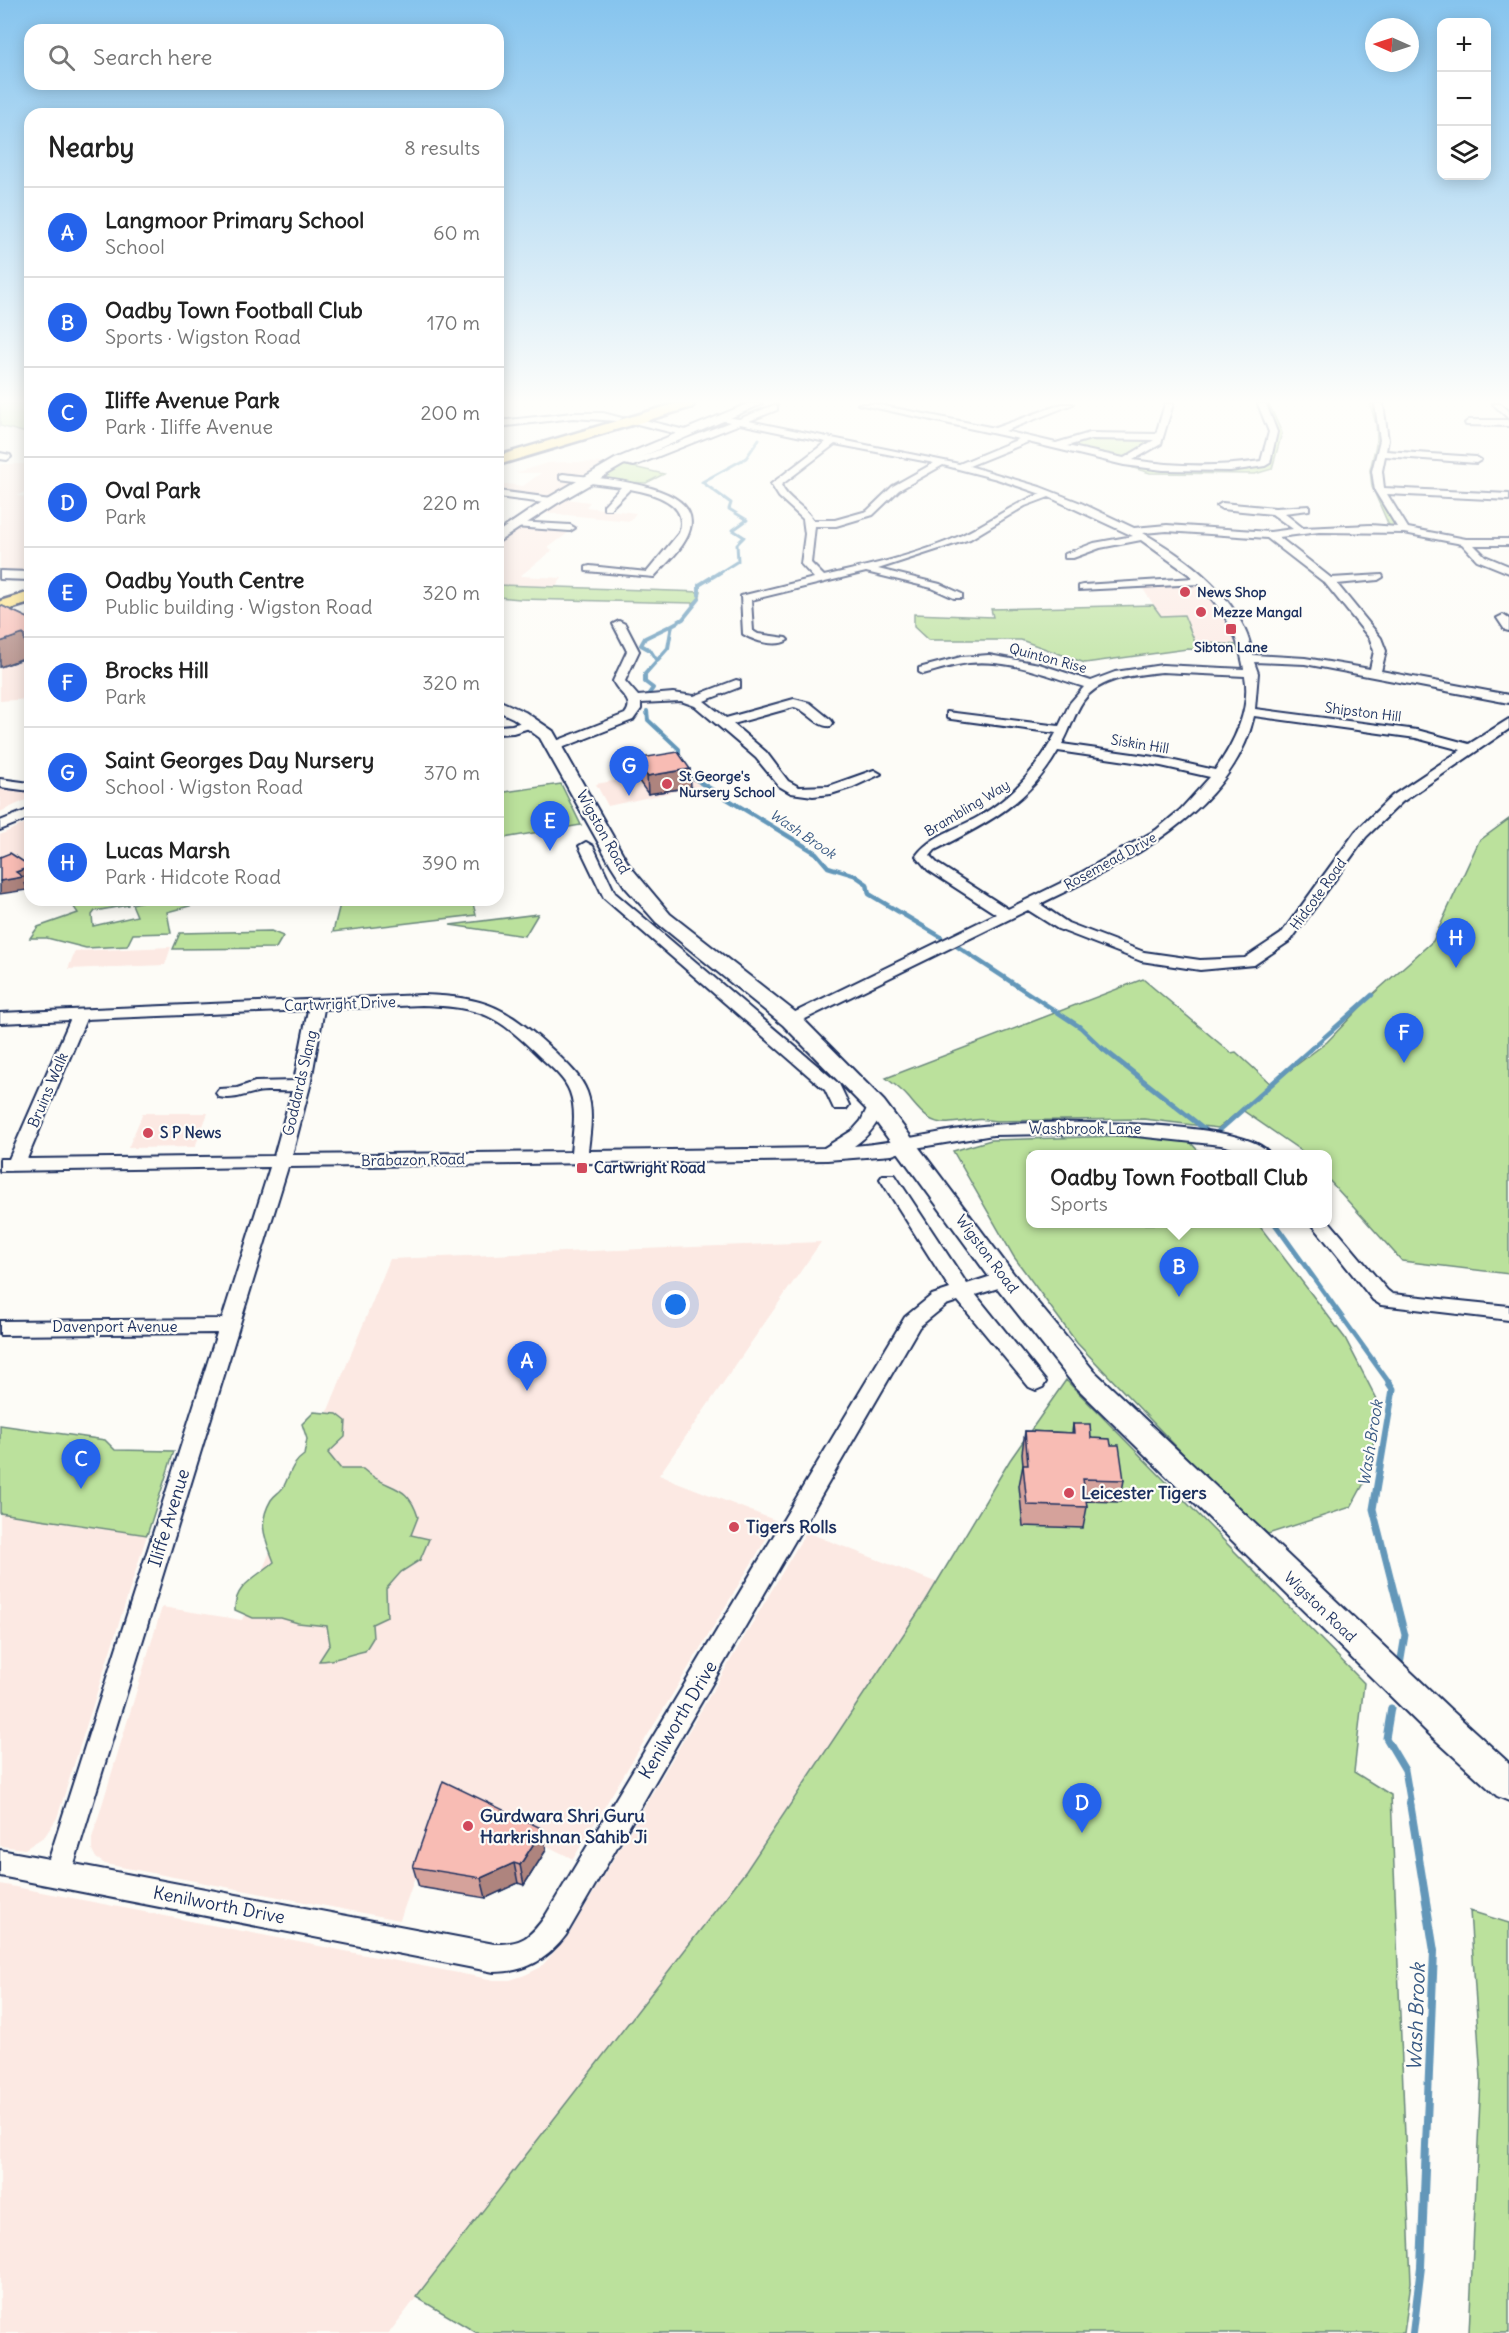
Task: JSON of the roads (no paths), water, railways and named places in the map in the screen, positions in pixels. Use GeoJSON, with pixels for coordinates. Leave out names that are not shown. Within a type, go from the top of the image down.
{"type":"FeatureCollection","features":[{"type":"Feature","properties":{"kind":"highway"},"geometry":{"type":"LineString","coordinates":[[4,613],[24,601]]}},
{"type":"Feature","properties":{"kind":"highway"},"geometry":{"type":"LineString","coordinates":[[4,613],[24,608]]}},
{"type":"Feature","properties":{"kind":"main road"},"geometry":{"type":"LineString","coordinates":[[504,534],[535,513]]}},
{"type":"Feature","properties":{"kind":"main road"},"geometry":{"type":"LineString","coordinates":[[0,575],[24,576]]}},
{"type":"Feature","properties":{"kind":"main road","name":"Wigston Road"},"geometry":{"type":"LineString","coordinates":[[504,708],[532,723],[547,735],[620,866],[663,918],[791,1020],[876,1106],[1004,1279],[1084,1378],[1430,1713],[1509,1785]]}},
{"type":"Feature","properties":{"kind":"street"},"geometry":{"type":"LineString","coordinates":[[590,569],[650,575],[686,529],[687,520],[684,513]]}},
{"type":"Feature","properties":{"kind":"street"},"geometry":{"type":"LineString","coordinates":[[803,513],[810,523],[806,564],[821,579]]}},
{"type":"Feature","properties":{"kind":"street"},"geometry":{"type":"LineString","coordinates":[[810,523],[836,523],[870,513]]}},
{"type":"Feature","properties":{"kind":"street"},"geometry":{"type":"LineString","coordinates":[[782,641],[755,637],[747,632],[745,598],[749,595],[868,569],[966,537],[1007,513]]}},
{"type":"Feature","properties":{"kind":"street","name":"Rosemead Drive"},"geometry":{"type":"LineString","coordinates":[[791,1020],[1096,871],[1168,828],[1219,775],[1242,735],[1250,712],[1252,673],[1250,658],[1238,626],[1221,601],[1203,581],[1138,534],[1098,513]]}},
{"type":"Feature","properties":{"kind":"street"},"geometry":{"type":"LineString","coordinates":[[1277,513],[1301,531]]}},
{"type":"Feature","properties":{"kind":"street"},"geometry":{"type":"LineString","coordinates":[[1393,513],[1404,530]]}},
{"type":"Feature","properties":{"kind":"street"},"geometry":{"type":"LineString","coordinates":[[517,525],[570,528]]}},
{"type":"Feature","properties":{"kind":"street"},"geometry":{"type":"LineString","coordinates":[[1069,556],[1098,545],[1167,528],[1270,535],[1352,528],[1404,530],[1450,537],[1466,542],[1508,538]]}},
{"type":"Feature","properties":{"kind":"street"},"geometry":{"type":"LineString","coordinates":[[1270,535],[1329,581],[1375,638],[1380,651],[1375,673]]}},
{"type":"Feature","properties":{"kind":"street"},"geometry":{"type":"LineString","coordinates":[[1466,542],[1481,558],[1509,570]]}},
{"type":"Feature","properties":{"kind":"street"},"geometry":{"type":"LineString","coordinates":[[868,569],[891,577],[939,585],[958,596]]}},
{"type":"Feature","properties":{"kind":"street"},"geometry":{"type":"LineString","coordinates":[[1329,581],[1378,577]]}},
{"type":"Feature","properties":{"kind":"street"},"geometry":{"type":"LineString","coordinates":[[1083,588],[1203,581]]}},
{"type":"Feature","properties":{"kind":"street"},"geometry":{"type":"LineString","coordinates":[[555,746],[629,717],[636,709],[634,700],[623,691],[619,684],[619,678],[633,651],[619,624]]}},
{"type":"Feature","properties":{"kind":"street"},"geometry":{"type":"LineString","coordinates":[[1250,658],[1305,661],[1509,699]]}},
{"type":"Feature","properties":{"kind":"street","name":"Quinton Rise"},"geometry":{"type":"LineString","coordinates":[[923,670],[961,660],[989,659],[1026,664],[1094,686]]}},
{"type":"Feature","properties":{"kind":"street","name":"Brambling Way"},"geometry":{"type":"LineString","coordinates":[[1007,915],[933,867],[923,856],[930,847],[1017,797],[1042,768],[1081,696],[1094,686],[1113,678],[1156,668],[1252,673]]}},
{"type":"Feature","properties":{"kind":"street"},"geometry":{"type":"LineString","coordinates":[[634,700],[658,698],[693,700],[736,684]]}},
{"type":"Feature","properties":{"kind":"street"},"geometry":{"type":"LineString","coordinates":[[693,700],[762,756],[782,784],[792,789],[803,792],[840,789],[874,774]]}},
{"type":"Feature","properties":{"kind":"street"},"geometry":{"type":"LineString","coordinates":[[723,723],[794,703],[806,706],[827,723]]}},
{"type":"Feature","properties":{"kind":"street","name":"Shipston Hill"},"geometry":{"type":"LineString","coordinates":[[1250,712],[1417,734],[1471,749]]}},
{"type":"Feature","properties":{"kind":"street"},"geometry":{"type":"LineString","coordinates":[[951,715],[1063,730]]}},
{"type":"Feature","properties":{"kind":"street"},"geometry":{"type":"LineString","coordinates":[[504,730],[532,723]]}},
{"type":"Feature","properties":{"kind":"street","name":"Hidcote Road"},"geometry":{"type":"LineString","coordinates":[[1029,904],[1063,926],[1141,956],[1200,965],[1249,962],[1286,937],[1361,834],[1397,799],[1509,723]]}},
{"type":"Feature","properties":{"kind":"street","name":"Siskin Hill"},"geometry":{"type":"LineString","coordinates":[[1054,747],[1129,756],[1219,775]]}},
{"type":"Feature","properties":{"kind":"street"},"geometry":{"type":"LineString","coordinates":[[0,783],[24,786]]}},
{"type":"Feature","properties":{"kind":"street"},"geometry":{"type":"LineString","coordinates":[[0,826],[24,816]]}},
{"type":"Feature","properties":{"kind":"street","name":"Wigston Road"},"geometry":{"type":"LineString","coordinates":[[586,846],[609,895],[833,1088],[840,1105]]}},
{"type":"Feature","properties":{"kind":"street"},"geometry":{"type":"LineString","coordinates":[[597,870],[620,866]]}},
{"type":"Feature","properties":{"kind":"street"},"geometry":{"type":"LineString","coordinates":[[691,966],[711,958]]}},
{"type":"Feature","properties":{"kind":"street","name":"Cartwright Drive"},"geometry":{"type":"LineString","coordinates":[[0,1018],[317,1004],[448,1001],[477,1004],[498,1011],[513,1021],[573,1082],[582,1108],[579,1157]]}},
{"type":"Feature","properties":{"kind":"street","name":"Goddards Slang"},"geometry":{"type":"LineString","coordinates":[[281,1161],[302,1086],[317,1004]]}},
{"type":"Feature","properties":{"kind":"street","name":"Bruins Walk"},"geometry":{"type":"LineString","coordinates":[[8,1165],[80,1014]]}},
{"type":"Feature","properties":{"kind":"street"},"geometry":{"type":"LineString","coordinates":[[225,1094],[239,1093],[255,1087],[302,1086]]}},
{"type":"Feature","properties":{"kind":"street","name":"Brabazon Road"},"geometry":{"type":"LineString","coordinates":[[827,1154],[849,1142],[865,1129],[876,1106]]}},
{"type":"Feature","properties":{"kind":"street","name":"Washbrook Lane"},"geometry":{"type":"LineString","coordinates":[[906,1144],[967,1133],[1020,1129],[1127,1128],[1221,1139],[1241,1143],[1253,1150]]}},
{"type":"Feature","properties":{"kind":"street","name":"Brabazon Road"},"geometry":{"type":"LineString","coordinates":[[8,1165],[827,1154],[892,1149],[906,1144]]}},
{"type":"Feature","properties":{"kind":"street","name":"Iliffe Avenue"},"geometry":{"type":"LineString","coordinates":[[58,1874],[281,1161]]}},
{"type":"Feature","properties":{"kind":"street"},"geometry":{"type":"LineString","coordinates":[[889,1179],[962,1292],[1036,1382]]}},
{"type":"Feature","properties":{"kind":"street"},"geometry":{"type":"LineString","coordinates":[[1324,1228],[1380,1295],[1388,1300],[1509,1313]]}},
{"type":"Feature","properties":{"kind":"street","name":"Kenilworth Drive"},"geometry":{"type":"LineString","coordinates":[[0,1863],[494,1958],[513,1959],[530,1953],[545,1941],[556,1925],[912,1322],[939,1300],[1004,1279]]}},
{"type":"Feature","properties":{"kind":"street","name":"Davenport Avenue"},"geometry":{"type":"LineString","coordinates":[[0,1328],[231,1326]]}},
{"type":"Feature","properties":{"kind":"waterway"},"geometry":{"type":"LineString","coordinates":[[719,573],[738,561],[737,544],[744,537],[733,530],[747,520],[735,513]]}},
{"type":"Feature","properties":{"kind":"waterway"},"geometry":{"type":"LineString","coordinates":[[699,595],[699,585],[722,571]]}},
{"type":"Feature","properties":{"kind":"waterway","name":"Wash Brook"},"geometry":{"type":"LineString","coordinates":[[672,625],[683,619],[699,599]]}},
{"type":"Feature","properties":{"kind":"waterway"},"geometry":{"type":"LineString","coordinates":[[657,661],[650,650],[641,645],[645,638],[672,625]]}},
{"type":"Feature","properties":{"kind":"waterway","name":"Wash Brook"},"geometry":{"type":"LineString","coordinates":[[657,661],[668,648],[672,625]]}},
{"type":"Feature","properties":{"kind":"waterway","name":"Wash Brook"},"geometry":{"type":"LineString","coordinates":[[648,695],[653,688],[645,682],[645,674],[657,661]]}},
{"type":"Feature","properties":{"kind":"waterway","name":"Wash Brook"},"geometry":{"type":"LineString","coordinates":[[647,711],[648,720],[679,749],[679,759]]}},
{"type":"Feature","properties":{"kind":"waterway","name":"Wash Brook"},"geometry":{"type":"LineString","coordinates":[[685,773],[703,784]]}},
{"type":"Feature","properties":{"kind":"waterway","name":"Wash Brook"},"geometry":{"type":"LineString","coordinates":[[701,783],[816,853],[828,867],[854,875],[867,884],[869,894],[941,937]]}},
{"type":"Feature","properties":{"kind":"waterway"},"geometry":{"type":"LineString","coordinates":[[958,947],[1080,1027],[1104,1050]]}},
{"type":"Feature","properties":{"kind":"waterway","name":"Wash Brook"},"geometry":{"type":"LineString","coordinates":[[1310,1050],[1372,995]]}},
{"type":"Feature","properties":{"kind":"waterway"},"geometry":{"type":"LineString","coordinates":[[1102,1048],[1212,1135]]}},
{"type":"Feature","properties":{"kind":"waterway","name":"Wash Brook"},"geometry":{"type":"LineString","coordinates":[[1213,1136],[1312,1048]]}},
{"type":"Feature","properties":{"kind":"waterway","name":"Wash Brook"},"geometry":{"type":"LineString","coordinates":[[1278,1228],[1390,1384]]}},
{"type":"Feature","properties":{"kind":"waterway","name":"Wash Brook"},"geometry":{"type":"LineString","coordinates":[[1389,1383],[1393,1389],[1373,1509],[1405,1635],[1400,1665]]}},
{"type":"Feature","properties":{"kind":"waterway","name":"Wash Brook"},"geometry":{"type":"LineString","coordinates":[[1391,1708],[1386,1738],[1405,1770],[1411,1805]]}},
{"type":"Feature","properties":{"kind":"waterway","name":"Wash Brook"},"geometry":{"type":"LineString","coordinates":[[1410,1803],[1434,1951],[1421,2267],[1413,2333]]}},
{"type":"Feature","properties":{"kind":"place","name":"News Shop"},"geometry":{"type":"Point","coordinates":[1185,592]}},
{"type":"Feature","properties":{"kind":"place","name":"Mezze Mangal"},"geometry":{"type":"Point","coordinates":[1201,612]}},
{"type":"Feature","properties":{"kind":"place","name":"Sibton Lane"},"geometry":{"type":"Point","coordinates":[1231,629]}},
{"type":"Feature","properties":{"kind":"place","name":"St George's Nursery School"},"geometry":{"type":"Point","coordinates":[667,784]}},
{"type":"Feature","properties":{"kind":"place","name":"Saint Georges Day Nursery"},"geometry":{"type":"Point","coordinates":[629,796]}},
{"type":"Feature","properties":{"kind":"place","name":"Oadby Youth Centre"},"geometry":{"type":"Point","coordinates":[550,851]}},
{"type":"Feature","properties":{"kind":"place","name":"Lucas Marsh"},"geometry":{"type":"Point","coordinates":[1456,968]}},
{"type":"Feature","properties":{"kind":"place","name":"Brocks Hill"},"geometry":{"type":"Point","coordinates":[1404,1063]}},
{"type":"Feature","properties":{"kind":"place","name":"S P News"},"geometry":{"type":"Point","coordinates":[148,1133]}},
{"type":"Feature","properties":{"kind":"place","name":"Cartwright Road"},"geometry":{"type":"Point","coordinates":[582,1168]}},
{"type":"Feature","properties":{"kind":"place","name":"Oadby Town Football Club"},"geometry":{"type":"Point","coordinates":[1179,1297]}},
{"type":"Feature","properties":{"kind":"place","name":"Langmoor Primary School"},"geometry":{"type":"Point","coordinates":[527,1391]}},
{"type":"Feature","properties":{"kind":"place","name":"Iliffe Avenue Park"},"geometry":{"type":"Point","coordinates":[81,1489]}},
{"type":"Feature","properties":{"kind":"place","name":"Leicester Tigers"},"geometry":{"type":"Point","coordinates":[1069,1493]}},
{"type":"Feature","properties":{"kind":"place","name":"Tigers Rolls"},"geometry":{"type":"Point","coordinates":[734,1527]}},
{"type":"Feature","properties":{"kind":"place","name":"Gurdwara Shri Guru Harkrishnan Sahib Ji"},"geometry":{"type":"Point","coordinates":[468,1826]}},
{"type":"Feature","properties":{"kind":"place","name":"Oval Park"},"geometry":{"type":"Point","coordinates":[1082,1833]}}]}
